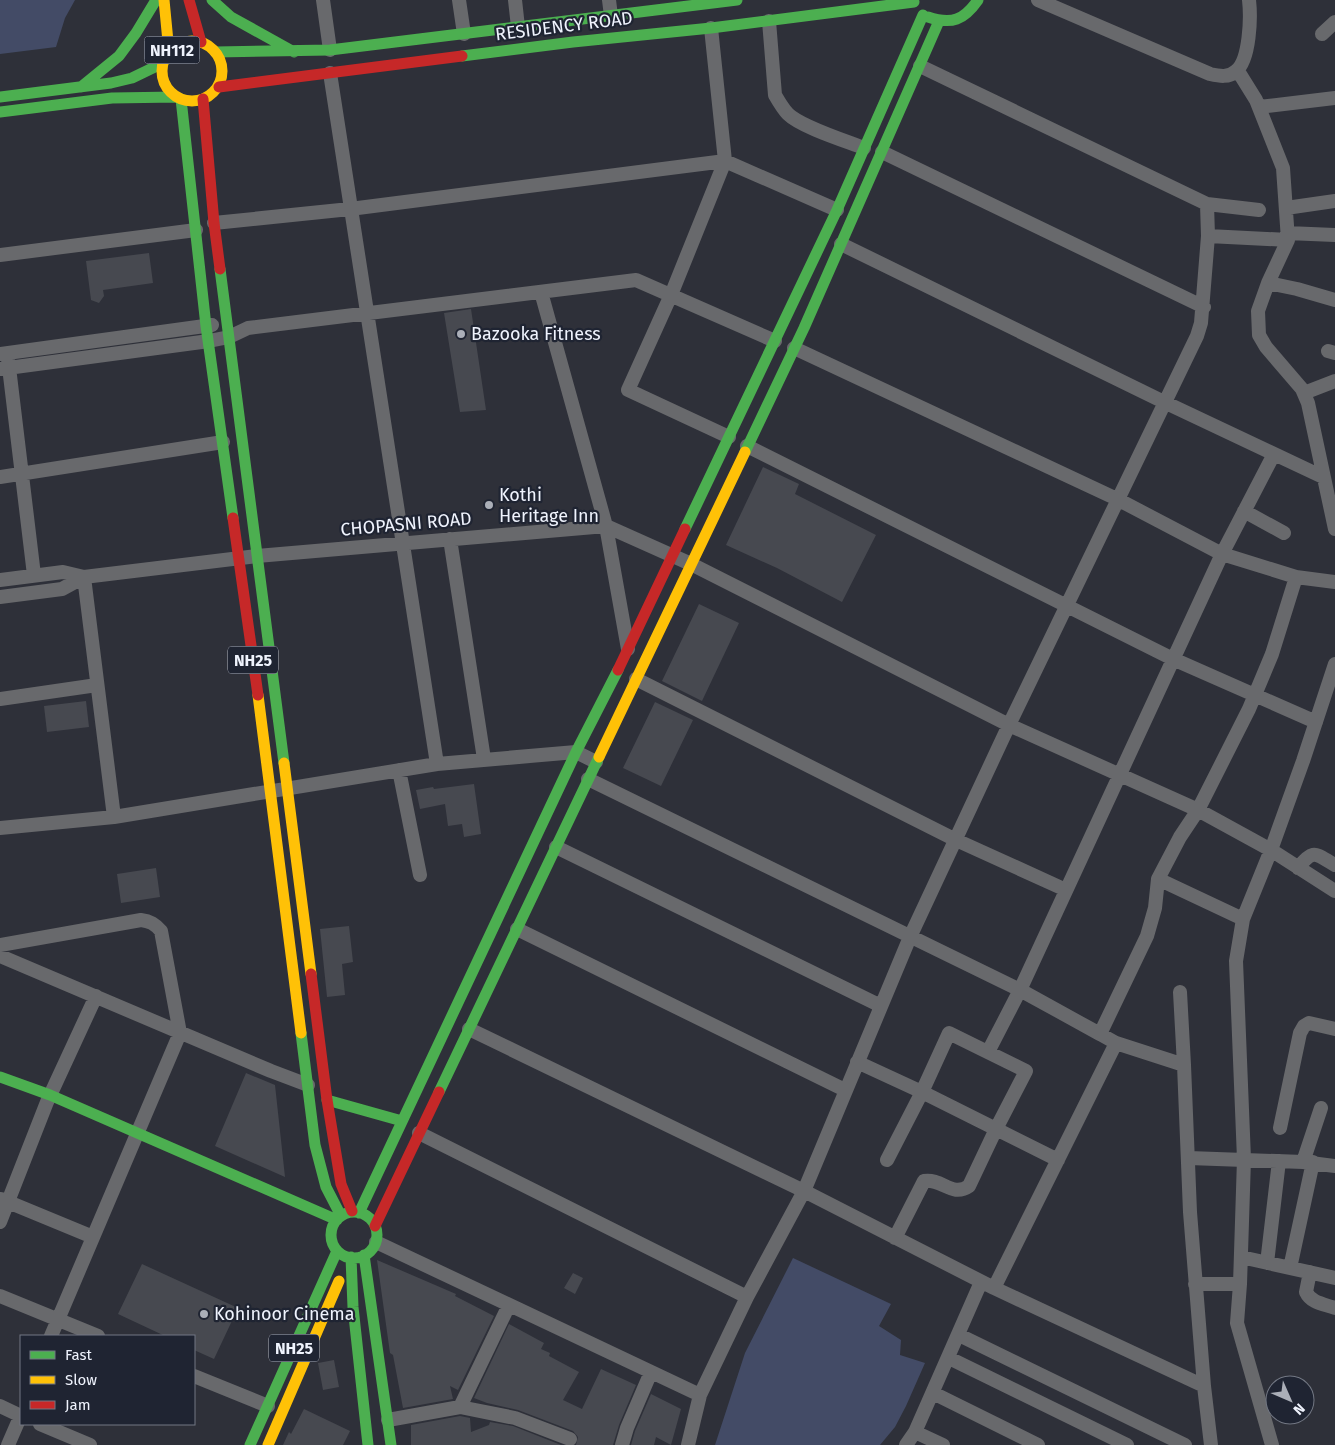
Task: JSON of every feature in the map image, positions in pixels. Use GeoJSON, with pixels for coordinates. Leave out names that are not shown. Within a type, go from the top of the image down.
{"type":"FeatureCollection","features":[{"type":"Feature","properties":{"kind":"main road"},"geometry":{"type":"LineString","coordinates":[[81,87],[112,63],[124,50],[138,32],[156,0]]}},
{"type":"Feature","properties":{"kind":"main road"},"geometry":{"type":"LineString","coordinates":[[164,0],[169,52]]}},
{"type":"Feature","properties":{"kind":"main road"},"geometry":{"type":"LineString","coordinates":[[189,0],[201,42]]}},
{"type":"Feature","properties":{"kind":"main road"},"geometry":{"type":"LineString","coordinates":[[212,0],[232,17],[294,52]]}},
{"type":"Feature","properties":{"kind":"main road","name":"RESIDENCY ROAD"},"geometry":{"type":"LineString","coordinates":[[216,52],[330,50],[611,16],[706,2],[737,0]]}},
{"type":"Feature","properties":{"kind":"main road"},"geometry":{"type":"LineString","coordinates":[[914,1],[923,15],[939,21],[951,21],[962,17],[972,10],[978,0]]}},
{"type":"Feature","properties":{"kind":"main road","name":"RESIDENCY ROAD"},"geometry":{"type":"LineString","coordinates":[[218,87],[573,42],[769,21],[914,1]]}},
{"type":"Feature","properties":{"kind":"main road"},"geometry":{"type":"LineString","coordinates":[[0,1076],[50,1095],[137,1133],[347,1215],[402,1121],[576,752],[628,649],[837,210],[923,15]]}},
{"type":"Feature","properties":{"kind":"main road"},"geometry":{"type":"LineString","coordinates":[[337,1251],[350,1257],[364,1255],[376,1242],[375,1226],[794,348],[939,21]]}},
{"type":"Feature","properties":{"kind":"main road","name":"NH112"},"geometry":{"type":"LineString","coordinates":[[178,98],[170,92],[163,79],[163,63],[169,52],[184,42],[201,42],[216,52],[221,60],[223,69],[218,87]]}},
{"type":"Feature","properties":{"kind":"main road"},"geometry":{"type":"LineString","coordinates":[[0,97],[111,83],[132,78],[163,63]]}},
{"type":"Feature","properties":{"kind":"main road"},"geometry":{"type":"LineString","coordinates":[[0,112],[112,98],[178,98],[190,102],[203,99],[213,93],[218,87]]}},
{"type":"Feature","properties":{"kind":"main road","name":"NH25"},"geometry":{"type":"LineString","coordinates":[[178,98],[196,230],[206,326],[271,791],[315,1145],[326,1187],[347,1215],[371,1220],[375,1226]]}},
{"type":"Feature","properties":{"kind":"main road","name":"NH25"},"geometry":{"type":"LineString","coordinates":[[203,99],[214,223],[327,1100],[347,1215]]}},
{"type":"Feature","properties":{"kind":"main road"},"geometry":{"type":"LineString","coordinates":[[327,1100],[402,1121]]}},
{"type":"Feature","properties":{"kind":"main road","name":"NH25"},"geometry":{"type":"LineString","coordinates":[[250,1445],[337,1251],[331,1239],[333,1226],[347,1215]]}},
{"type":"Feature","properties":{"kind":"main road"},"geometry":{"type":"LineString","coordinates":[[364,1255],[391,1445]]}},
{"type":"Feature","properties":{"kind":"main road"},"geometry":{"type":"LineString","coordinates":[[350,1257],[353,1307],[368,1445]]}},
{"type":"Feature","properties":{"kind":"main road","name":"NH25"},"geometry":{"type":"LineString","coordinates":[[268,1445],[350,1257]]}},
{"type":"Feature","properties":{"kind":"street"},"geometry":{"type":"LineString","coordinates":[[323,0],[330,50]]}},
{"type":"Feature","properties":{"kind":"street"},"geometry":{"type":"LineString","coordinates":[[459,0],[464,34]]}},
{"type":"Feature","properties":{"kind":"street"},"geometry":{"type":"LineString","coordinates":[[515,0],[518,27]]}},
{"type":"Feature","properties":{"kind":"street"},"geometry":{"type":"LineString","coordinates":[[609,0],[611,16]]}},
{"type":"Feature","properties":{"kind":"street"},"geometry":{"type":"LineString","coordinates":[[1038,0],[1210,74],[1221,76],[1232,74],[1238,70],[1243,62],[1250,33],[1249,0]]}},
{"type":"Feature","properties":{"kind":"street"},"geometry":{"type":"LineString","coordinates":[[769,21],[775,95],[780,105],[799,122],[864,148]]}},
{"type":"Feature","properties":{"kind":"street"},"geometry":{"type":"LineString","coordinates":[[1322,34],[1335,22]]}},
{"type":"Feature","properties":{"kind":"street"},"geometry":{"type":"LineString","coordinates":[[711,28],[725,161],[671,295],[628,390],[729,437]]}},
{"type":"Feature","properties":{"kind":"street"},"geometry":{"type":"LineString","coordinates":[[920,66],[1207,204],[1259,210]]}},
{"type":"Feature","properties":{"kind":"street"},"geometry":{"type":"LineString","coordinates":[[1238,70],[1259,108],[1283,168],[1288,236],[1258,311],[1259,335],[1266,347],[1304,393],[1308,403],[1335,526]]}},
{"type":"Feature","properties":{"kind":"street"},"geometry":{"type":"LineString","coordinates":[[330,73],[437,764]]}},
{"type":"Feature","properties":{"kind":"street"},"geometry":{"type":"LineString","coordinates":[[1259,108],[1335,98]]}},
{"type":"Feature","properties":{"kind":"street"},"geometry":{"type":"LineString","coordinates":[[882,152],[1204,307]]}},
{"type":"Feature","properties":{"kind":"street"},"geometry":{"type":"LineString","coordinates":[[214,223],[350,210],[725,161],[837,210]]}},
{"type":"Feature","properties":{"kind":"street"},"geometry":{"type":"LineString","coordinates":[[1286,208],[1335,201]]}},
{"type":"Feature","properties":{"kind":"street"},"geometry":{"type":"LineString","coordinates":[[688,1445],[700,1395],[747,1297],[804,1191],[910,937],[1009,724],[1197,336],[1204,307],[1208,236],[1207,204]]}},
{"type":"Feature","properties":{"kind":"street"},"geometry":{"type":"LineString","coordinates":[[0,254],[196,230]]}},
{"type":"Feature","properties":{"kind":"street"},"geometry":{"type":"LineString","coordinates":[[1208,236],[1335,235]]}},
{"type":"Feature","properties":{"kind":"street"},"geometry":{"type":"LineString","coordinates":[[841,244],[1164,402],[1323,477]]}},
{"type":"Feature","properties":{"kind":"street"},"geometry":{"type":"LineString","coordinates":[[4,368],[209,341],[229,337],[248,328],[636,280],[775,341]]}},
{"type":"Feature","properties":{"kind":"street"},"geometry":{"type":"LineString","coordinates":[[1268,283],[1335,300]]}},
{"type":"Feature","properties":{"kind":"street"},"geometry":{"type":"LineString","coordinates":[[541,292],[606,526],[628,649]]}},
{"type":"Feature","properties":{"kind":"street"},"geometry":{"type":"LineString","coordinates":[[34,575],[22,474],[4,368],[4,353],[227,322],[248,328]]}},
{"type":"Feature","properties":{"kind":"street"},"geometry":{"type":"LineString","coordinates":[[794,348],[1118,499],[1222,554],[1296,577],[1335,582]]}},
{"type":"Feature","properties":{"kind":"street"},"geometry":{"type":"LineString","coordinates":[[1304,393],[1335,381]]}},
{"type":"Feature","properties":{"kind":"street"},"geometry":{"type":"LineString","coordinates":[[0,477],[223,442]]}},
{"type":"Feature","properties":{"kind":"street"},"geometry":{"type":"LineString","coordinates":[[747,446],[1173,659],[1316,722]]}},
{"type":"Feature","properties":{"kind":"street"},"geometry":{"type":"LineString","coordinates":[[988,1052],[1020,990],[1222,554],[1274,454]]}},
{"type":"Feature","properties":{"kind":"street"},"geometry":{"type":"LineString","coordinates":[[1244,511],[1284,533]]}},
{"type":"Feature","properties":{"kind":"street","name":"CHOPASNI ROAD"},"geometry":{"type":"LineString","coordinates":[[84,577],[258,556],[606,526],[691,564],[1009,724],[1198,810],[1271,850],[1335,891]]}},
{"type":"Feature","properties":{"kind":"street"},"geometry":{"type":"LineString","coordinates":[[450,539],[484,759]]}},
{"type":"Feature","properties":{"kind":"street"},"geometry":{"type":"LineString","coordinates":[[0,580],[63,572],[84,577]]}},
{"type":"Feature","properties":{"kind":"street"},"geometry":{"type":"LineString","coordinates":[[0,597],[62,589],[84,577]]}},
{"type":"Feature","properties":{"kind":"street"},"geometry":{"type":"LineString","coordinates":[[84,577],[96,686],[114,816]]}},
{"type":"Feature","properties":{"kind":"street"},"geometry":{"type":"LineString","coordinates":[[1100,1034],[1146,936],[1155,908],[1158,879],[1180,837],[1198,810],[1254,696],[1272,654],[1296,577]]}},
{"type":"Feature","properties":{"kind":"street"},"geometry":{"type":"LineString","coordinates":[[1272,1445],[1237,1323],[1244,1159],[1236,961],[1243,919],[1271,850],[1334,671]]}},
{"type":"Feature","properties":{"kind":"street"},"geometry":{"type":"LineString","coordinates":[[636,679],[956,840],[1066,890]]}},
{"type":"Feature","properties":{"kind":"street"},"geometry":{"type":"LineString","coordinates":[[0,698],[96,686]]}},
{"type":"Feature","properties":{"kind":"street"},"geometry":{"type":"LineString","coordinates":[[0,828],[114,816],[437,764],[576,752],[596,762]]}},
{"type":"Feature","properties":{"kind":"street"},"geometry":{"type":"LineString","coordinates":[[399,770],[420,875]]}},
{"type":"Feature","properties":{"kind":"street"},"geometry":{"type":"LineString","coordinates":[[588,779],[1020,990],[1116,1043],[1184,1065]]}},
{"type":"Feature","properties":{"kind":"street"},"geometry":{"type":"LineString","coordinates":[[556,847],[881,1006]]}},
{"type":"Feature","properties":{"kind":"street"},"geometry":{"type":"LineString","coordinates":[[1298,868],[1307,856],[1311,854],[1335,865]]}},
{"type":"Feature","properties":{"kind":"street"},"geometry":{"type":"LineString","coordinates":[[1158,879],[1243,919]]}},
{"type":"Feature","properties":{"kind":"street"},"geometry":{"type":"LineString","coordinates":[[1,957],[141,920],[148,920],[161,930],[180,1032],[51,1335]]}},
{"type":"Feature","properties":{"kind":"street"},"geometry":{"type":"LineString","coordinates":[[517,929],[845,1090]]}},
{"type":"Feature","properties":{"kind":"street"},"geometry":{"type":"LineString","coordinates":[[1,957],[308,1085]]}},
{"type":"Feature","properties":{"kind":"street"},"geometry":{"type":"LineString","coordinates":[[1180,992],[1190,1212],[1204,1386],[1211,1445]]}},
{"type":"Feature","properties":{"kind":"street"},"geometry":{"type":"LineString","coordinates":[[0,1222],[4,1200],[96,996]]}},
{"type":"Feature","properties":{"kind":"street"},"geometry":{"type":"LineString","coordinates":[[1280,1128],[1300,1033],[1304,1026],[1309,1023],[1335,1029]]}},
{"type":"Feature","properties":{"kind":"street"},"geometry":{"type":"LineString","coordinates":[[469,1029],[804,1191],[981,1282],[1204,1386]]}},
{"type":"Feature","properties":{"kind":"street"},"geometry":{"type":"LineString","coordinates":[[888,1160],[949,1033],[1026,1071],[969,1186],[957,1191],[931,1180],[924,1180],[896,1238]]}},
{"type":"Feature","properties":{"kind":"street"},"geometry":{"type":"LineString","coordinates":[[994,1288],[1116,1043]]}},
{"type":"Feature","properties":{"kind":"street"},"geometry":{"type":"LineString","coordinates":[[857,1062],[922,1092],[1058,1160]]}},
{"type":"Feature","properties":{"kind":"street"},"geometry":{"type":"LineString","coordinates":[[1290,1268],[1308,1162],[1321,1108]]}},
{"type":"Feature","properties":{"kind":"street"},"geometry":{"type":"LineString","coordinates":[[419,1133],[747,1297]]}},
{"type":"Feature","properties":{"kind":"street"},"geometry":{"type":"LineString","coordinates":[[1189,1158],[1308,1162],[1335,1166]]}},
{"type":"Feature","properties":{"kind":"street"},"geometry":{"type":"LineString","coordinates":[[1267,1263],[1279,1161]]}},
{"type":"Feature","properties":{"kind":"street"},"geometry":{"type":"LineString","coordinates":[[4,1200],[93,1237]]}},
{"type":"Feature","properties":{"kind":"street"},"geometry":{"type":"LineString","coordinates":[[376,1242],[700,1395]]}},
{"type":"Feature","properties":{"kind":"street"},"geometry":{"type":"LineString","coordinates":[[1241,1257],[1335,1278]]}},
{"type":"Feature","properties":{"kind":"street"},"geometry":{"type":"LineString","coordinates":[[1310,1272],[1306,1292],[1308,1296],[1312,1300],[1335,1308]]}},
{"type":"Feature","properties":{"kind":"street"},"geometry":{"type":"LineString","coordinates":[[906,1445],[915,1432],[933,1393],[981,1282]]}},
{"type":"Feature","properties":{"kind":"street"},"geometry":{"type":"LineString","coordinates":[[1196,1284],[1240,1284]]}},
{"type":"Feature","properties":{"kind":"street"},"geometry":{"type":"LineString","coordinates":[[0,1296],[96,1335]]}},
{"type":"Feature","properties":{"kind":"street"},"geometry":{"type":"LineString","coordinates":[[460,1407],[510,1305]]}},
{"type":"Feature","properties":{"kind":"street"},"geometry":{"type":"LineString","coordinates":[[959,1335],[1185,1445]]}},
{"type":"Feature","properties":{"kind":"street"},"geometry":{"type":"LineString","coordinates":[[949,1358],[1127,1445]]}},
{"type":"Feature","properties":{"kind":"street"},"geometry":{"type":"LineString","coordinates":[[622,1445],[650,1372]]}},
{"type":"Feature","properties":{"kind":"street"},"geometry":{"type":"LineString","coordinates":[[195,1376],[268,1406]]}},
{"type":"Feature","properties":{"kind":"street"},"geometry":{"type":"LineString","coordinates":[[933,1393],[1038,1445]]}},
{"type":"Feature","properties":{"kind":"street"},"geometry":{"type":"LineString","coordinates":[[0,1406],[20,1416]]}},
{"type":"Feature","properties":{"kind":"street"},"geometry":{"type":"LineString","coordinates":[[388,1420],[460,1407],[515,1418],[570,1439]]}},
{"type":"Feature","properties":{"kind":"street"},"geometry":{"type":"LineString","coordinates":[[8,1445],[20,1418]]}},
{"type":"Feature","properties":{"kind":"street"},"geometry":{"type":"LineString","coordinates":[[42,1425],[90,1445]]}},
{"type":"Feature","properties":{"kind":"street"},"geometry":{"type":"LineString","coordinates":[[915,1432],[943,1445]]}},
{"type":"Feature","properties":{"kind":"shaded area"},"geometry":{"type":"Polygon","coordinates":[[[0,0],[75,0],[65,18],[56,47],[0,54],[0,0]]]}},
{"type":"Feature","properties":{"kind":"shaded area"},"geometry":{"type":"Polygon","coordinates":[[[793,1258],[891,1304],[879,1326],[901,1340],[900,1355],[925,1363],[895,1427],[880,1445],[715,1445],[745,1353],[793,1258]]]}},
{"type":"Feature","properties":{"kind":"building"},"geometry":{"type":"Polygon","coordinates":[[[149,253],[153,283],[103,290],[104,296],[99,303],[91,300],[86,261],[149,253]]]}},
{"type":"Feature","properties":{"kind":"building","name":"Bazooka Fitness"},"geometry":{"type":"Polygon","coordinates":[[[471,309],[486,410],[460,412],[444,313],[471,309]]]}},
{"type":"Feature","properties":{"kind":"building"},"geometry":{"type":"Polygon","coordinates":[[[763,467],[799,484],[795,494],[876,535],[842,602],[777,568],[726,545],[763,467]]]}},
{"type":"Feature","properties":{"kind":"building"},"geometry":{"type":"Polygon","coordinates":[[[699,604],[739,623],[702,701],[662,681],[699,604]]]}},
{"type":"Feature","properties":{"kind":"building"},"geometry":{"type":"Polygon","coordinates":[[[86,701],[89,727],[47,732],[44,706],[86,701]]]}},
{"type":"Feature","properties":{"kind":"building"},"geometry":{"type":"Polygon","coordinates":[[[655,702],[693,720],[661,786],[623,768],[655,702]]]}},
{"type":"Feature","properties":{"kind":"building"},"geometry":{"type":"Polygon","coordinates":[[[474,784],[481,834],[464,837],[462,824],[448,826],[445,804],[420,809],[416,790],[474,784]]]}},
{"type":"Feature","properties":{"kind":"building"},"geometry":{"type":"Polygon","coordinates":[[[156,868],[160,897],[121,903],[117,874],[156,868]]]}},
{"type":"Feature","properties":{"kind":"building"},"geometry":{"type":"Polygon","coordinates":[[[349,926],[353,962],[342,964],[345,995],[327,997],[320,929],[349,926]]]}},
{"type":"Feature","properties":{"kind":"building"},"geometry":{"type":"Polygon","coordinates":[[[246,1073],[275,1085],[285,1177],[215,1146],[246,1073]]]}},
{"type":"Feature","properties":{"kind":"building"},"geometry":{"type":"Polygon","coordinates":[[[377,1260],[456,1294],[455,1296],[494,1316],[458,1390],[450,1386],[453,1399],[403,1408],[393,1355],[390,1353],[377,1260]]]}},
{"type":"Feature","properties":{"kind":"building"},"geometry":{"type":"Polygon","coordinates":[[[142,1264],[238,1308],[214,1359],[195,1350],[195,1335],[163,1335],[118,1314],[142,1264]]]}},
{"type":"Feature","properties":{"kind":"building"},"geometry":{"type":"Polygon","coordinates":[[[573,1273],[583,1278],[575,1294],[564,1288],[573,1273]]]}},
{"type":"Feature","properties":{"kind":"building"},"geometry":{"type":"Polygon","coordinates":[[[509,1324],[544,1343],[541,1349],[550,1353],[549,1356],[579,1372],[563,1400],[582,1409],[601,1369],[636,1385],[619,1425],[613,1445],[576,1445],[578,1437],[573,1431],[518,1410],[474,1398],[509,1324]]]}},
{"type":"Feature","properties":{"kind":"building"},"geometry":{"type":"Polygon","coordinates":[[[334,1360],[339,1387],[323,1390],[318,1363],[334,1360]]]}},
{"type":"Feature","properties":{"kind":"building"},"geometry":{"type":"Polygon","coordinates":[[[651,1394],[681,1409],[671,1445],[656,1437],[654,1445],[631,1445],[635,1431],[651,1394]]]}},
{"type":"Feature","properties":{"kind":"building"},"geometry":{"type":"Polygon","coordinates":[[[304,1409],[350,1431],[343,1445],[283,1445],[304,1409]]]}},
{"type":"Feature","properties":{"kind":"building"},"geometry":{"type":"Polygon","coordinates":[[[460,1416],[470,1418],[471,1432],[489,1425],[490,1422],[513,1426],[561,1445],[411,1445],[411,1425],[460,1416]]]}},
{"type":"Feature","properties":{"kind":"traffic: fast"},"geometry":{"type":"LineString","coordinates":[[81,87],[119,56],[136,33],[156,0]]}},
{"type":"Feature","properties":{"kind":"traffic: fast"},"geometry":{"type":"LineString","coordinates":[[212,0],[231,17],[294,52]]}},
{"type":"Feature","properties":{"kind":"traffic: fast"},"geometry":{"type":"LineString","coordinates":[[216,52],[330,50],[737,0]]}},
{"type":"Feature","properties":{"kind":"traffic: fast"},"geometry":{"type":"LineString","coordinates":[[928,17],[944,21],[957,19],[968,12],[978,0]]}},
{"type":"Feature","properties":{"kind":"traffic: fast"},"geometry":{"type":"LineString","coordinates":[[462,56],[573,42],[711,28],[914,2]]}},
{"type":"Feature","properties":{"kind":"traffic: fast"},"geometry":{"type":"LineString","coordinates":[[685,529],[837,210],[923,15]]}},
{"type":"Feature","properties":{"kind":"traffic: fast"},"geometry":{"type":"LineString","coordinates":[[745,452],[804,328],[939,21]]}},
{"type":"Feature","properties":{"kind":"traffic: fast"},"geometry":{"type":"LineString","coordinates":[[0,97],[111,83],[132,78],[163,63]]}},
{"type":"Feature","properties":{"kind":"traffic: fast"},"geometry":{"type":"LineString","coordinates":[[0,112],[112,98],[176,97]]}},
{"type":"Feature","properties":{"kind":"traffic: fast"},"geometry":{"type":"LineString","coordinates":[[181,99],[206,326],[233,518]]}},
{"type":"Feature","properties":{"kind":"traffic: fast"},"geometry":{"type":"LineString","coordinates":[[220,269],[284,763]]}},
{"type":"Feature","properties":{"kind":"traffic: fast"},"geometry":{"type":"LineString","coordinates":[[359,1213],[576,752],[618,670]]}},
{"type":"Feature","properties":{"kind":"traffic: fast"},"geometry":{"type":"LineString","coordinates":[[439,1092],[599,757]]}},
{"type":"Feature","properties":{"kind":"traffic: fast"},"geometry":{"type":"LineString","coordinates":[[301,1033],[315,1145],[326,1187],[341,1216]]}},
{"type":"Feature","properties":{"kind":"traffic: fast"},"geometry":{"type":"LineString","coordinates":[[0,1077],[50,1095],[337,1220]]}},
{"type":"Feature","properties":{"kind":"traffic: fast"},"geometry":{"type":"LineString","coordinates":[[327,1100],[402,1121]]}},
{"type":"Feature","properties":{"kind":"traffic: fast"},"geometry":{"type":"LineString","coordinates":[[354,1212],[367,1216],[373,1222],[377,1235],[373,1248],[367,1254],[354,1258],[341,1254],[335,1248],[331,1235],[335,1222],[341,1216],[354,1212]]}},
{"type":"Feature","properties":{"kind":"traffic: fast"},"geometry":{"type":"LineString","coordinates":[[250,1445],[337,1251]]}},
{"type":"Feature","properties":{"kind":"traffic: fast"},"geometry":{"type":"LineString","coordinates":[[364,1255],[391,1445]]}},
{"type":"Feature","properties":{"kind":"traffic: fast"},"geometry":{"type":"LineString","coordinates":[[351,1257],[353,1307],[368,1445]]}},
{"type":"Feature","properties":{"kind":"traffic: slow"},"geometry":{"type":"LineString","coordinates":[[164,0],[169,52]]}},
{"type":"Feature","properties":{"kind":"traffic: slow"},"geometry":{"type":"LineString","coordinates":[[186,41],[198,41],[209,46],[217,54],[222,65],[222,71],[220,83],[209,96],[198,101],[186,101],[175,96],[167,88],[162,77],[162,65],[167,54],[175,46],[186,41]]}},
{"type":"Feature","properties":{"kind":"traffic: slow"},"geometry":{"type":"LineString","coordinates":[[599,757],[745,452]]}},
{"type":"Feature","properties":{"kind":"traffic: slow"},"geometry":{"type":"LineString","coordinates":[[258,695],[301,1033]]}},
{"type":"Feature","properties":{"kind":"traffic: slow"},"geometry":{"type":"LineString","coordinates":[[284,763],[311,974]]}},
{"type":"Feature","properties":{"kind":"traffic: slow"},"geometry":{"type":"LineString","coordinates":[[268,1445],[339,1281]]}},
{"type":"Feature","properties":{"kind":"traffic: jam"},"geometry":{"type":"LineString","coordinates":[[189,0],[201,42]]}},
{"type":"Feature","properties":{"kind":"traffic: jam"},"geometry":{"type":"LineString","coordinates":[[219,87],[462,56]]}},
{"type":"Feature","properties":{"kind":"traffic: jam"},"geometry":{"type":"LineString","coordinates":[[203,99],[220,269]]}},
{"type":"Feature","properties":{"kind":"traffic: jam"},"geometry":{"type":"LineString","coordinates":[[233,518],[258,695]]}},
{"type":"Feature","properties":{"kind":"traffic: jam"},"geometry":{"type":"LineString","coordinates":[[618,670],[685,529]]}},
{"type":"Feature","properties":{"kind":"traffic: jam"},"geometry":{"type":"LineString","coordinates":[[311,974],[327,1100],[341,1184],[352,1211]]}},
{"type":"Feature","properties":{"kind":"traffic: jam"},"geometry":{"type":"LineString","coordinates":[[375,1226],[439,1092]]}},
{"type":"Feature","properties":{"kind":"place","name":"Bazooka Fitness"},"geometry":{"type":"Point","coordinates":[461,334]}},
{"type":"Feature","properties":{"kind":"place","name":"Kothi Heritage Inn"},"geometry":{"type":"Point","coordinates":[489,505]}},
{"type":"Feature","properties":{"kind":"place","name":"Kohinoor Cinema"},"geometry":{"type":"Point","coordinates":[204,1314]}}]}
